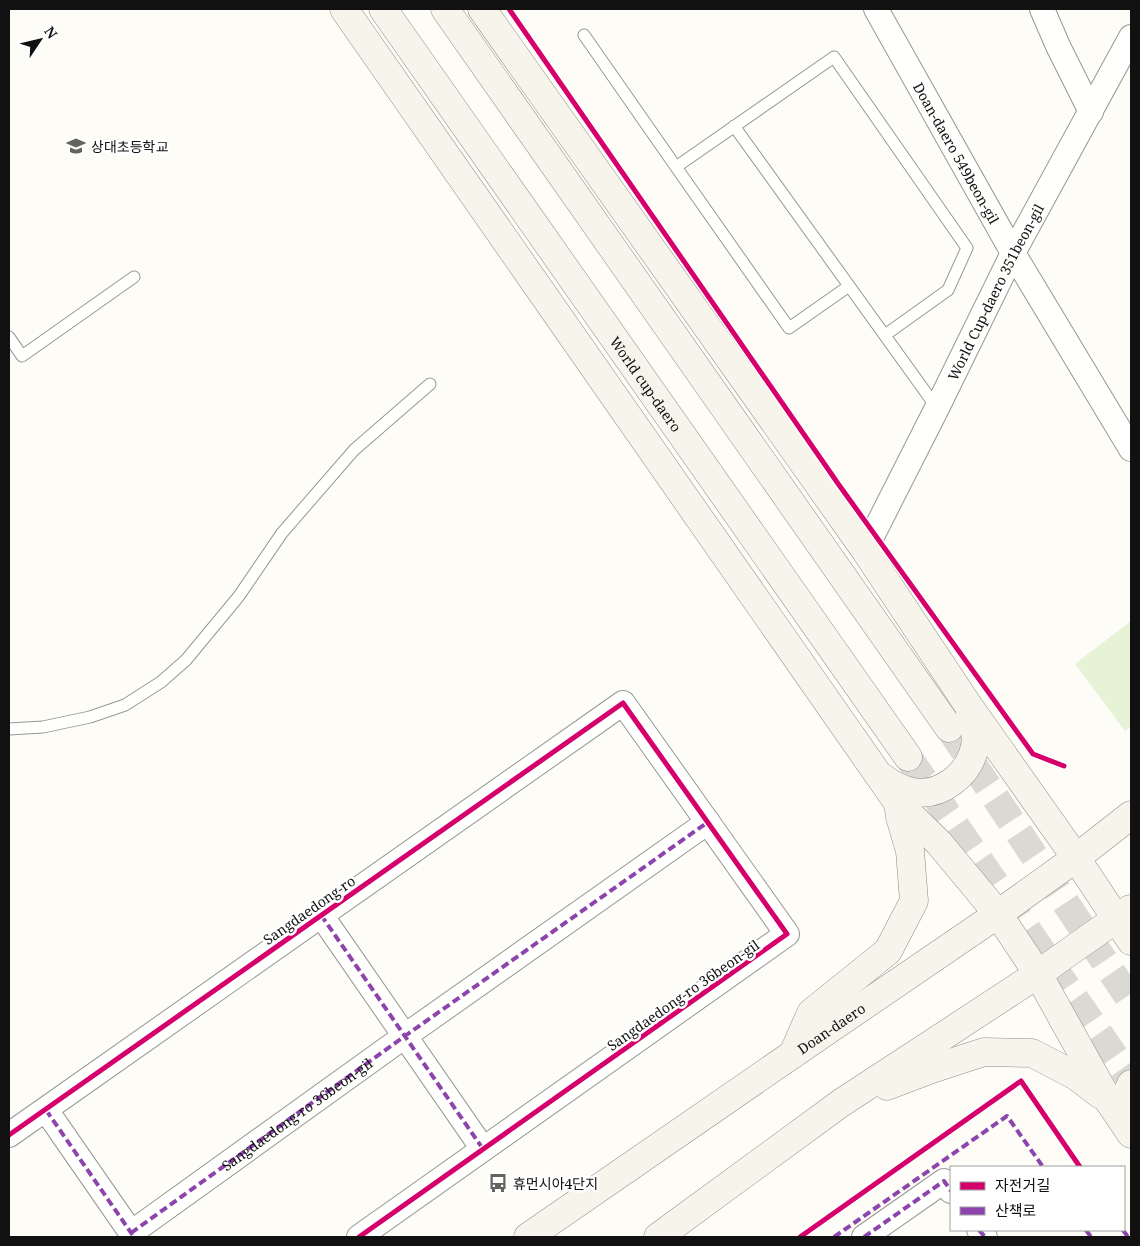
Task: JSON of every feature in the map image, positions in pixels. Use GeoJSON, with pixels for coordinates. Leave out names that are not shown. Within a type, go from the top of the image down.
{"type":"FeatureCollection","features":[{"type":"Feature","properties":{"kind":"street"},"geometry":{"type":"LineString","coordinates":[[344,9],[898,803],[939,843],[998,914],[1038,974],[1108,1100],[1131,1133]]}},
{"type":"Feature","properties":{"kind":"street","name":"World cup-daero"},"geometry":{"type":"LineString","coordinates":[[383,9],[908,757]]}},
{"type":"Feature","properties":{"kind":"street"},"geometry":{"type":"LineString","coordinates":[[445,9],[949,728]]}},
{"type":"Feature","properties":{"kind":"street"},"geometry":{"type":"LineString","coordinates":[[482,9],[865,550],[968,705],[1076,858],[1126,923],[1038,974],[841,1103],[658,1237]]}},
{"type":"Feature","properties":{"kind":"street","name":"Doan-daero 549beon-gil"},"geometry":{"type":"LineString","coordinates":[[876,9],[1013,253],[1131,449]]}},
{"type":"Feature","properties":{"kind":"street"},"geometry":{"type":"LineString","coordinates":[[1042,9],[1091,112]]}},
{"type":"Feature","properties":{"kind":"street","name":"World Cup-daero 351beon-gil"},"geometry":{"type":"LineString","coordinates":[[865,550],[1013,253],[1131,37]]}},
{"type":"Feature","properties":{"kind":"street","name":"Sangdaedong-ro 36beon-gil"},"geometry":{"type":"LineString","coordinates":[[359,1237],[787,934],[623,703]]}},
{"type":"Feature","properties":{"kind":"street","name":"Sangdaedong-ro"},"geometry":{"type":"LineString","coordinates":[[9,1135],[623,703]]}},
{"type":"Feature","properties":{"kind":"street"},"geometry":{"type":"LineString","coordinates":[[876,771],[898,788],[915,792],[930,792],[952,783],[967,768],[975,746],[975,728],[968,705]]}},
{"type":"Feature","properties":{"kind":"street"},"geometry":{"type":"LineString","coordinates":[[793,1054],[811,1013],[888,951],[914,901],[910,851],[898,803]]}},
{"type":"Feature","properties":{"kind":"street","name":"Doan-daero"},"geometry":{"type":"LineString","coordinates":[[528,1237],[998,914],[1076,858],[1131,815]]}},
{"type":"Feature","properties":{"kind":"street","name":"Sangdaedong-ro 36beon-gil"},"geometry":{"type":"LineString","coordinates":[[46,1110],[133,1235],[405,1036],[708,822]]}},
{"type":"Feature","properties":{"kind":"street"},"geometry":{"type":"LineString","coordinates":[[321,915],[483,1149]]}},
{"type":"Feature","properties":{"kind":"street"},"geometry":{"type":"LineString","coordinates":[[841,1103],[984,1052],[1032,1053],[1076,1076],[1108,1100]]}},
{"type":"Feature","properties":{"kind":"street"},"geometry":{"type":"LineString","coordinates":[[1131,1084],[1125,1108],[1131,1133]]}},
{"type":"Feature","properties":{"kind":"street"},"geometry":{"type":"LineString","coordinates":[[864,1237],[948,1186]]}},
{"type":"Feature","properties":{"kind":"lane"},"geometry":{"type":"LineString","coordinates":[[584,35],[789,328],[849,286]]}},
{"type":"Feature","properties":{"kind":"lane"},"geometry":{"type":"LineString","coordinates":[[676,167],[834,57],[967,248],[948,290],[885,335]]}},
{"type":"Feature","properties":{"kind":"lane"},"geometry":{"type":"LineString","coordinates":[[734,126],[937,408]]}},
{"type":"Feature","properties":{"kind":"lane"},"geometry":{"type":"LineString","coordinates":[[9,337],[22,356],[134,277]]}},
{"type":"Feature","properties":{"kind":"lane"},"geometry":{"type":"LineString","coordinates":[[9,728],[43,727],[90,717],[125,705],[161,682],[186,660],[239,596],[282,533],[354,450],[430,384]]}},
{"type":"Feature","properties":{"kind":"green space"},"geometry":{"type":"Polygon","coordinates":[[[1131,621],[1131,727],[1125,731],[1075,664],[1131,621]]]}},
{"type":"Feature","properties":{"kind":"tunnel"},"geometry":{"type":"LineString","coordinates":[[949,728],[1131,1001]]}},
{"type":"Feature","properties":{"kind":"tunnel"},"geometry":{"type":"LineString","coordinates":[[908,757],[1131,1080]]}},
{"type":"Feature","properties":{"kind":"marked path"},"geometry":{"type":"LineString","coordinates":[[131,1233],[708,822]]}},
{"type":"Feature","properties":{"kind":"marked path"},"geometry":{"type":"LineString","coordinates":[[321,915],[483,1149]]}},
{"type":"Feature","properties":{"kind":"marked path"},"geometry":{"type":"LineString","coordinates":[[46,1110],[134,1237]]}},
{"type":"Feature","properties":{"kind":"marked path"},"geometry":{"type":"LineString","coordinates":[[834,1237],[1007,1116],[1042,1166]]}},
{"type":"Feature","properties":{"kind":"marked path"},"geometry":{"type":"LineString","coordinates":[[864,1237],[944,1181],[950,1190]]}},
{"type":"Feature","properties":{"kind":"marked path"},"geometry":{"type":"LineString","coordinates":[[980,1231],[985,1237]]}},
{"type":"Feature","properties":{"kind":"marked path"},"geometry":{"type":"LineString","coordinates":[[1087,1231],[1091,1237]]}},
{"type":"Feature","properties":{"kind":"marked path"},"geometry":{"type":"LineString","coordinates":[[1124,1231],[1128,1237]]}},
{"type":"Feature","properties":{"kind":"cycle path"},"geometry":{"type":"LineString","coordinates":[[509,9],[839,485],[1033,754],[1064,766]]}},
{"type":"Feature","properties":{"kind":"cycle path"},"geometry":{"type":"LineString","coordinates":[[9,1135],[623,703],[787,934],[359,1237]]}},
{"type":"Feature","properties":{"kind":"cycle path"},"geometry":{"type":"LineString","coordinates":[[800,1237],[1021,1081],[1079,1166]]}},
{"type":"Feature","properties":{"kind":"place","name":"상대초등학교"},"geometry":{"type":"Point","coordinates":[76,146]}},
{"type":"Feature","properties":{"kind":"place","name":"휴먼시아4단지"},"geometry":{"type":"Point","coordinates":[498,1183]}}]}
